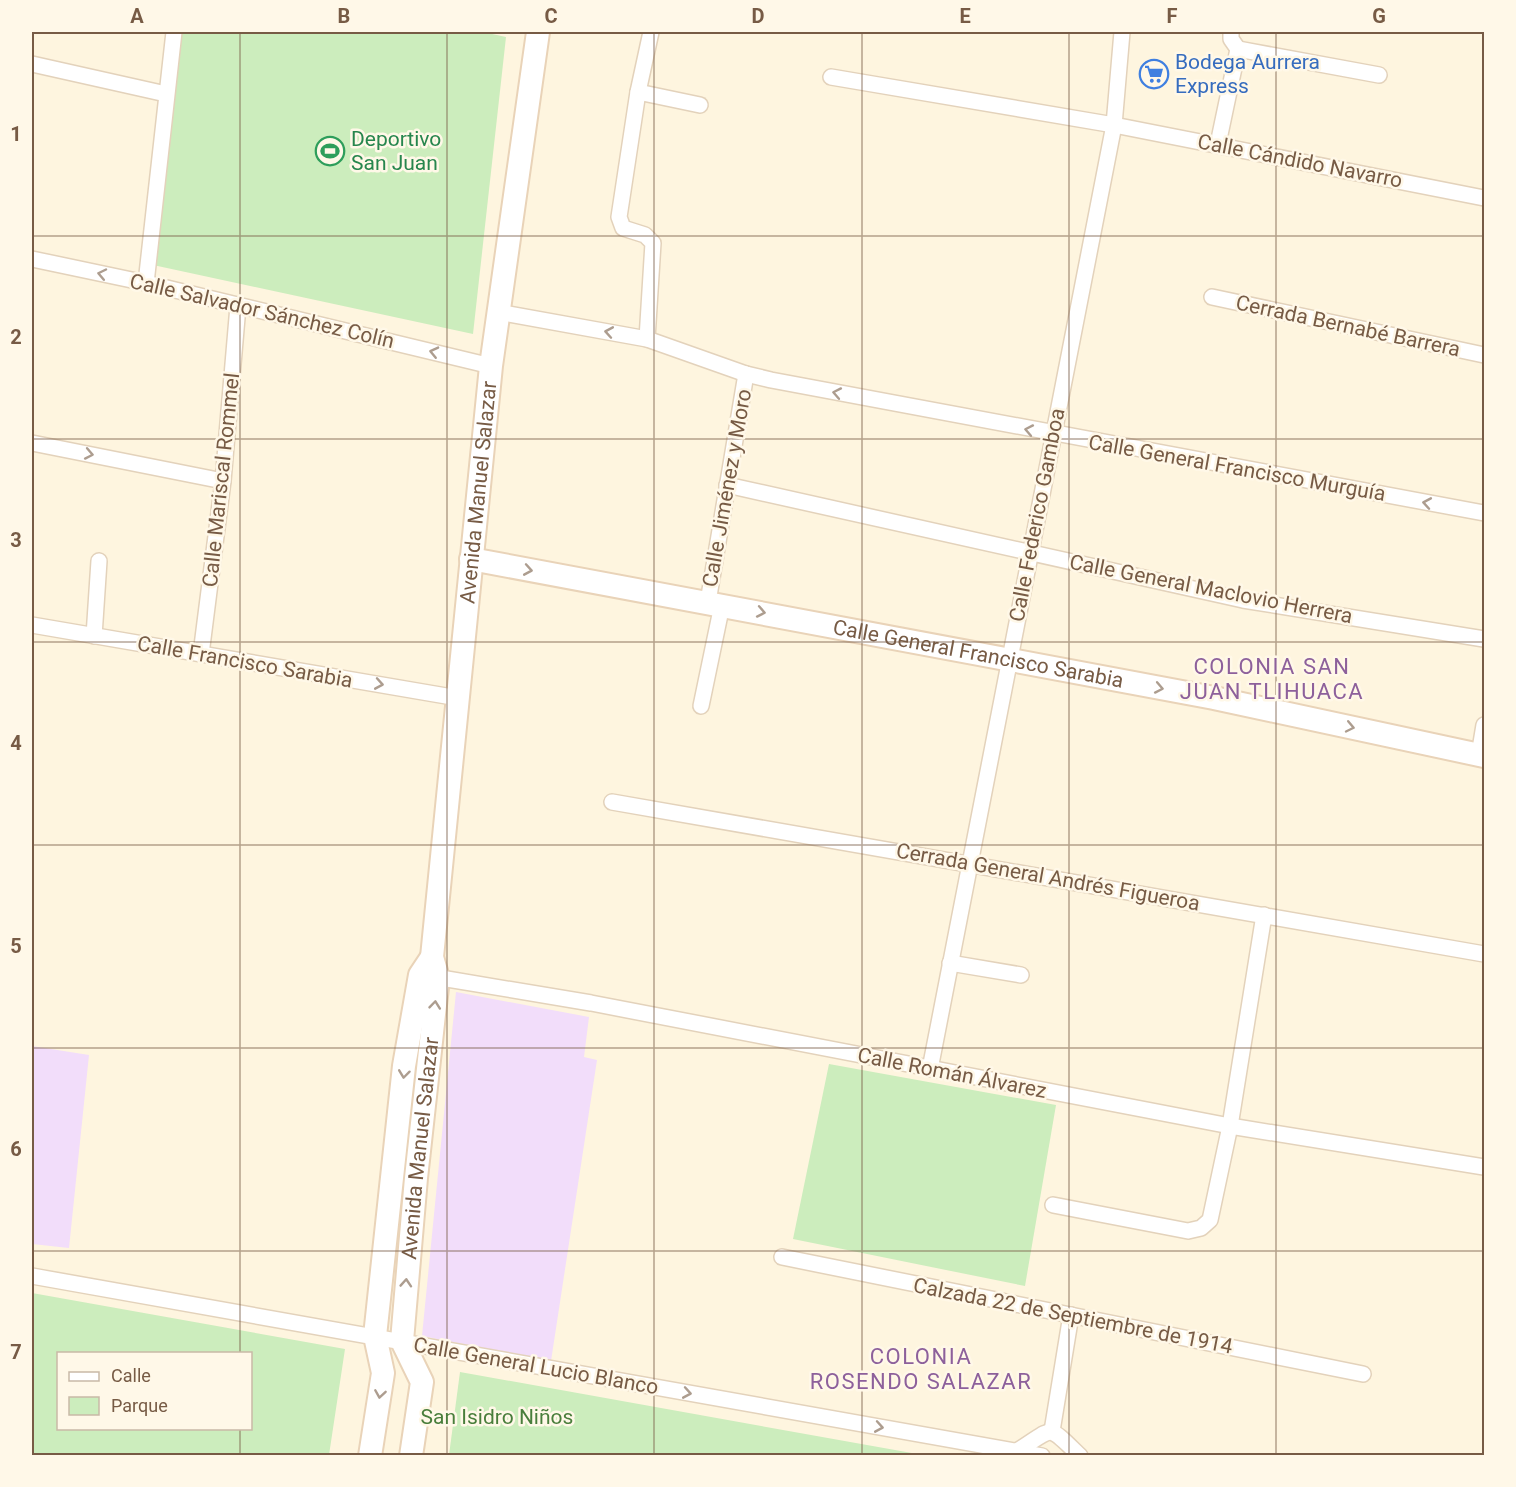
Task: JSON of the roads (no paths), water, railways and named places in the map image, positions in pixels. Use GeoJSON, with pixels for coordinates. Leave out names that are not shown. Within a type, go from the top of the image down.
{"type":"FeatureCollection","features":[{"type":"Feature","properties":{"kind":"street"},"geometry":{"type":"LineString","coordinates":[[146,283],[174,32]]}},
{"type":"Feature","properties":{"kind":"street","name":"Avenida Manuel Salazar"},"geometry":{"type":"LineString","coordinates":[[402,1341],[430,970],[491,366],[538,32]]}},
{"type":"Feature","properties":{"kind":"street"},"geometry":{"type":"LineString","coordinates":[[647,339],[653,243],[645,235],[623,228],[620,217],[638,92],[651,32]]}},
{"type":"Feature","properties":{"kind":"street","name":"Calle Federico Gamboa"},"geometry":{"type":"LineString","coordinates":[[930,1069],[968,863],[1010,660],[1052,434],[1114,125],[1122,32]]}},
{"type":"Feature","properties":{"kind":"street"},"geometry":{"type":"LineString","coordinates":[[1231,32],[1231,39],[1238,49],[1379,75]]}},
{"type":"Feature","properties":{"kind":"street"},"geometry":{"type":"LineString","coordinates":[[1218,144],[1238,49]]}},
{"type":"Feature","properties":{"kind":"street"},"geometry":{"type":"LineString","coordinates":[[32,64],[166,94]]}},
{"type":"Feature","properties":{"kind":"street","name":"Calle Cándido Navarro"},"geometry":{"type":"LineString","coordinates":[[831,77],[1218,144],[1485,198]]}},
{"type":"Feature","properties":{"kind":"street"},"geometry":{"type":"LineString","coordinates":[[638,92],[700,105]]}},
{"type":"Feature","properties":{"kind":"street","name":"Calle Salvador Sánchez Colín"},"geometry":{"type":"LineString","coordinates":[[32,259],[146,283],[491,366]]}},
{"type":"Feature","properties":{"kind":"street","name":"Cerrada Bernabé Barrera"},"geometry":{"type":"LineString","coordinates":[[1212,297],[1485,355]]}},
{"type":"Feature","properties":{"kind":"street","name":"Calle Mariscal Rommel"},"geometry":{"type":"LineString","coordinates":[[201,654],[223,481],[238,306]]}},
{"type":"Feature","properties":{"kind":"street","name":"Calle General Francisco Murguía"},"geometry":{"type":"LineString","coordinates":[[498,312],[647,339],[746,374],[1052,434],[1485,513]]}},
{"type":"Feature","properties":{"kind":"street","name":"Calle Jiménez y Moro"},"geometry":{"type":"LineString","coordinates":[[701,706],[728,485],[746,374]]}},
{"type":"Feature","properties":{"kind":"street"},"geometry":{"type":"LineString","coordinates":[[32,443],[223,481]]}},
{"type":"Feature","properties":{"kind":"street","name":"Calle General Maclovio Herrera"},"geometry":{"type":"LineString","coordinates":[[728,485],[1243,600],[1485,639]]}},
{"type":"Feature","properties":{"kind":"street","name":"Calle General Francisco Sarabia"},"geometry":{"type":"LineString","coordinates":[[471,559],[1214,698],[1482,755]]}},
{"type":"Feature","properties":{"kind":"street"},"geometry":{"type":"LineString","coordinates":[[94,636],[99,561]]}},
{"type":"Feature","properties":{"kind":"street","name":"Calle Francisco Sarabia"},"geometry":{"type":"LineString","coordinates":[[32,625],[458,698]]}},
{"type":"Feature","properties":{"kind":"street"},"geometry":{"type":"LineString","coordinates":[[1482,755],[1485,725]]}},
{"type":"Feature","properties":{"kind":"street","name":"Cerrada General Andrés Figueroa"},"geometry":{"type":"LineString","coordinates":[[612,802],[1485,954]]}},
{"type":"Feature","properties":{"kind":"street"},"geometry":{"type":"LineString","coordinates":[[1053,1205],[1188,1231],[1201,1228],[1210,1220],[1215,1208],[1230,1126],[1264,915]]}},
{"type":"Feature","properties":{"kind":"street"},"geometry":{"type":"LineString","coordinates":[[950,963],[1022,975]]}},
{"type":"Feature","properties":{"kind":"street","name":"Avenida Manuel Salazar"},"geometry":{"type":"LineString","coordinates":[[370,1455],[383,1373],[375,1336],[405,1065],[430,970]]}},
{"type":"Feature","properties":{"kind":"street","name":"Calle Román Álvarez"},"geometry":{"type":"LineString","coordinates":[[430,970],[1230,1126],[1485,1167]]}},
{"type":"Feature","properties":{"kind":"street"},"geometry":{"type":"LineString","coordinates":[[392,1176],[416,1178]]}},
{"type":"Feature","properties":{"kind":"street","name":"Calzada 22 de Septiembre de 1914"},"geometry":{"type":"LineString","coordinates":[[782,1257],[1364,1374]]}},
{"type":"Feature","properties":{"kind":"street","name":"Calle General Lucio Blanco"},"geometry":{"type":"LineString","coordinates":[[32,1276],[1041,1455]]}},
{"type":"Feature","properties":{"kind":"street"},"geometry":{"type":"LineString","coordinates":[[1052,1431],[1071,1315]]}},
{"type":"Feature","properties":{"kind":"street"},"geometry":{"type":"LineString","coordinates":[[402,1341],[422,1382],[411,1455]]}},
{"type":"Feature","properties":{"kind":"street"},"geometry":{"type":"LineString","coordinates":[[1017,1451],[1038,1434],[1052,1431],[1062,1436],[1080,1455]]}},
{"type":"Feature","properties":{"kind":"place","name":"Bodega Aurrera Express"},"geometry":{"type":"Point","coordinates":[1154,74]}},
{"type":"Feature","properties":{"kind":"place","name":"Deportivo San Juan"},"geometry":{"type":"Point","coordinates":[330,151]}},
{"type":"Feature","properties":{"kind":"district","name":"COLONIA SAN JUAN TLIHUACA"},"geometry":{"type":"Point","coordinates":[1272,678]}},
{"type":"Feature","properties":{"kind":"district","name":"COLONIA ROSENDO SALAZAR"},"geometry":{"type":"Point","coordinates":[921,1368]}},
{"type":"Feature","properties":{"kind":"park label","name":"San Isidro Niños"},"geometry":{"type":"Point","coordinates":[497,1417]}}]}
